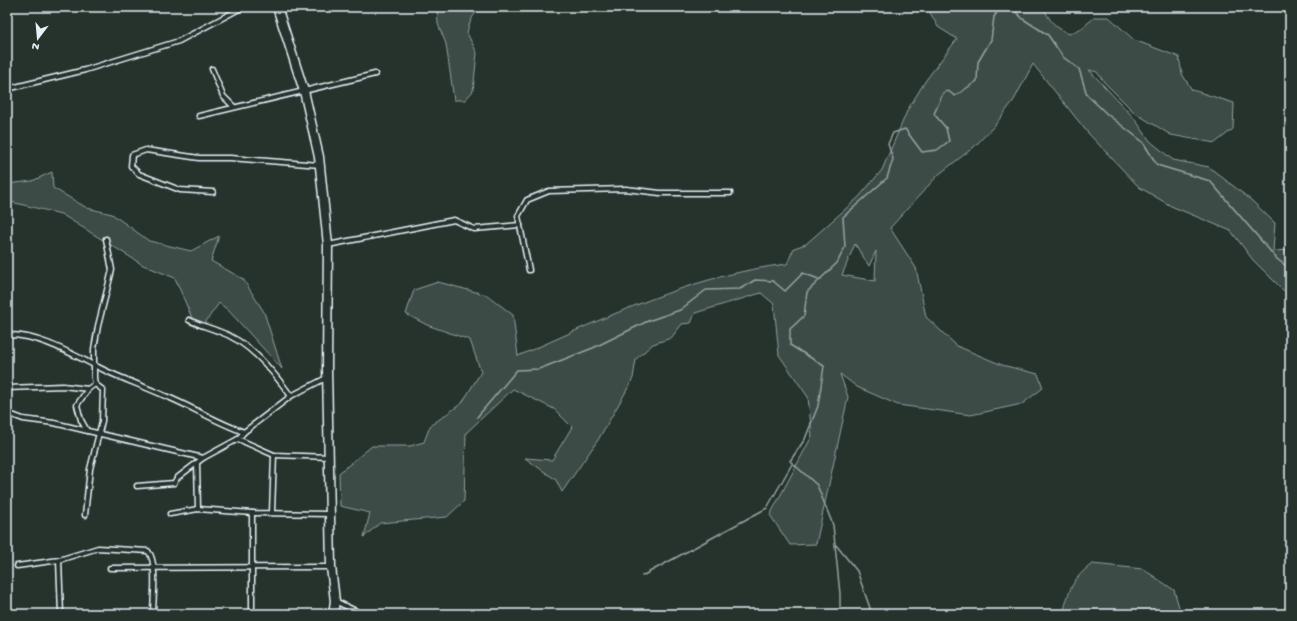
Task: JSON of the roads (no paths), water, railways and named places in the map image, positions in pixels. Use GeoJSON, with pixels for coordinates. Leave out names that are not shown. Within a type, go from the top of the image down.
{"type":"FeatureCollection","features":[{"type":"Feature","properties":{"kind":"highway"},"geometry":{"type":"LineString","coordinates":[[277,7],[304,91],[320,165],[328,245],[328,377],[331,567],[334,601],[333,614]]}},
{"type":"Feature","properties":{"kind":"street"},"geometry":{"type":"LineString","coordinates":[[7,89],[92,68],[179,41],[242,7]]}},
{"type":"Feature","properties":{"kind":"street"},"geometry":{"type":"LineString","coordinates":[[212,69],[223,96],[234,108]]}},
{"type":"Feature","properties":{"kind":"street"},"geometry":{"type":"LineString","coordinates":[[199,116],[375,74]]}},
{"type":"Feature","properties":{"kind":"street"},"geometry":{"type":"LineString","coordinates":[[213,192],[180,190],[139,174],[131,166],[132,155],[146,150],[199,158],[230,158],[320,165]]}},
{"type":"Feature","properties":{"kind":"street"},"geometry":{"type":"LineString","coordinates":[[529,270],[518,216],[527,200],[548,191],[626,188],[660,193],[730,193]]}},
{"type":"Feature","properties":{"kind":"street"},"geometry":{"type":"LineString","coordinates":[[328,245],[454,220],[474,229],[520,226]]}},
{"type":"Feature","properties":{"kind":"street"},"geometry":{"type":"LineString","coordinates":[[95,384],[94,364],[98,326],[112,270],[106,239]]}},
{"type":"Feature","properties":{"kind":"street"},"geometry":{"type":"LineString","coordinates":[[189,320],[218,331],[242,344],[274,373],[290,396]]}},
{"type":"Feature","properties":{"kind":"street"},"geometry":{"type":"LineString","coordinates":[[7,335],[26,337],[58,346],[140,387],[163,395],[223,425],[244,432]]}},
{"type":"Feature","properties":{"kind":"street"},"geometry":{"type":"LineString","coordinates":[[137,486],[174,483],[177,478],[203,458],[238,439],[244,432],[290,396],[328,377]]}},
{"type":"Feature","properties":{"kind":"street"},"geometry":{"type":"LineString","coordinates":[[87,431],[81,420],[77,405],[88,388],[95,384]]}},
{"type":"Feature","properties":{"kind":"street"},"geometry":{"type":"LineString","coordinates":[[85,515],[90,469],[100,435],[103,390],[95,384]]}},
{"type":"Feature","properties":{"kind":"street"},"geometry":{"type":"LineString","coordinates":[[7,388],[63,386],[88,388]]}},
{"type":"Feature","properties":{"kind":"street"},"geometry":{"type":"LineString","coordinates":[[7,413],[23,419],[87,431],[203,458]]}},
{"type":"Feature","properties":{"kind":"street"},"geometry":{"type":"LineString","coordinates":[[238,439],[274,455],[330,457]]}},
{"type":"Feature","properties":{"kind":"street"},"geometry":{"type":"LineString","coordinates":[[272,512],[274,455]]}},
{"type":"Feature","properties":{"kind":"street"},"geometry":{"type":"LineString","coordinates":[[197,463],[198,509]]}},
{"type":"Feature","properties":{"kind":"street"},"geometry":{"type":"LineString","coordinates":[[170,514],[198,509],[252,513],[272,512],[331,514]]}},
{"type":"Feature","properties":{"kind":"street"},"geometry":{"type":"LineString","coordinates":[[252,513],[252,614]]}},
{"type":"Feature","properties":{"kind":"street"},"geometry":{"type":"LineString","coordinates":[[18,566],[59,560],[98,548],[148,551],[152,555],[153,614]]}},
{"type":"Feature","properties":{"kind":"street"},"geometry":{"type":"LineString","coordinates":[[59,560],[61,614]]}},
{"type":"Feature","properties":{"kind":"street"},"geometry":{"type":"LineString","coordinates":[[110,568],[331,567]]}},
{"type":"Feature","properties":{"kind":"street"},"geometry":{"type":"LineString","coordinates":[[334,601],[362,614]]}},
{"type":"Feature","properties":{"kind":"waterway"},"geometry":{"type":"LineString","coordinates":[[840,614],[840,594],[833,525],[817,485],[790,461],[805,439],[818,406],[824,366],[790,345],[790,329],[804,316],[807,292],[837,263],[845,247],[843,217],[887,178],[893,159],[888,144],[893,133],[905,129],[922,152],[937,150],[949,141],[946,128],[934,114],[943,93],[948,91],[955,96],[977,81],[978,62],[991,40],[994,17],[1000,7]]}},
{"type":"Feature","properties":{"kind":"waterway"},"geometry":{"type":"LineString","coordinates":[[1015,7],[1014,10],[1023,19],[1048,35],[1063,57],[1079,69],[1087,95],[1107,114],[1143,142],[1157,165],[1210,181],[1277,259],[1290,269]]}},
{"type":"Feature","properties":{"kind":"waterway"},"geometry":{"type":"LineString","coordinates":[[477,417],[517,370],[539,369],[593,348],[648,321],[680,310],[706,290],[740,289],[755,280],[773,281],[785,291],[803,273],[821,280]]}},
{"type":"Feature","properties":{"kind":"waterway"},"geometry":{"type":"LineString","coordinates":[[642,576],[767,508],[792,464]]}},
{"type":"Feature","properties":{"kind":"waterway"},"geometry":{"type":"LineString","coordinates":[[836,545],[857,571],[871,611],[876,614]]}}]}
